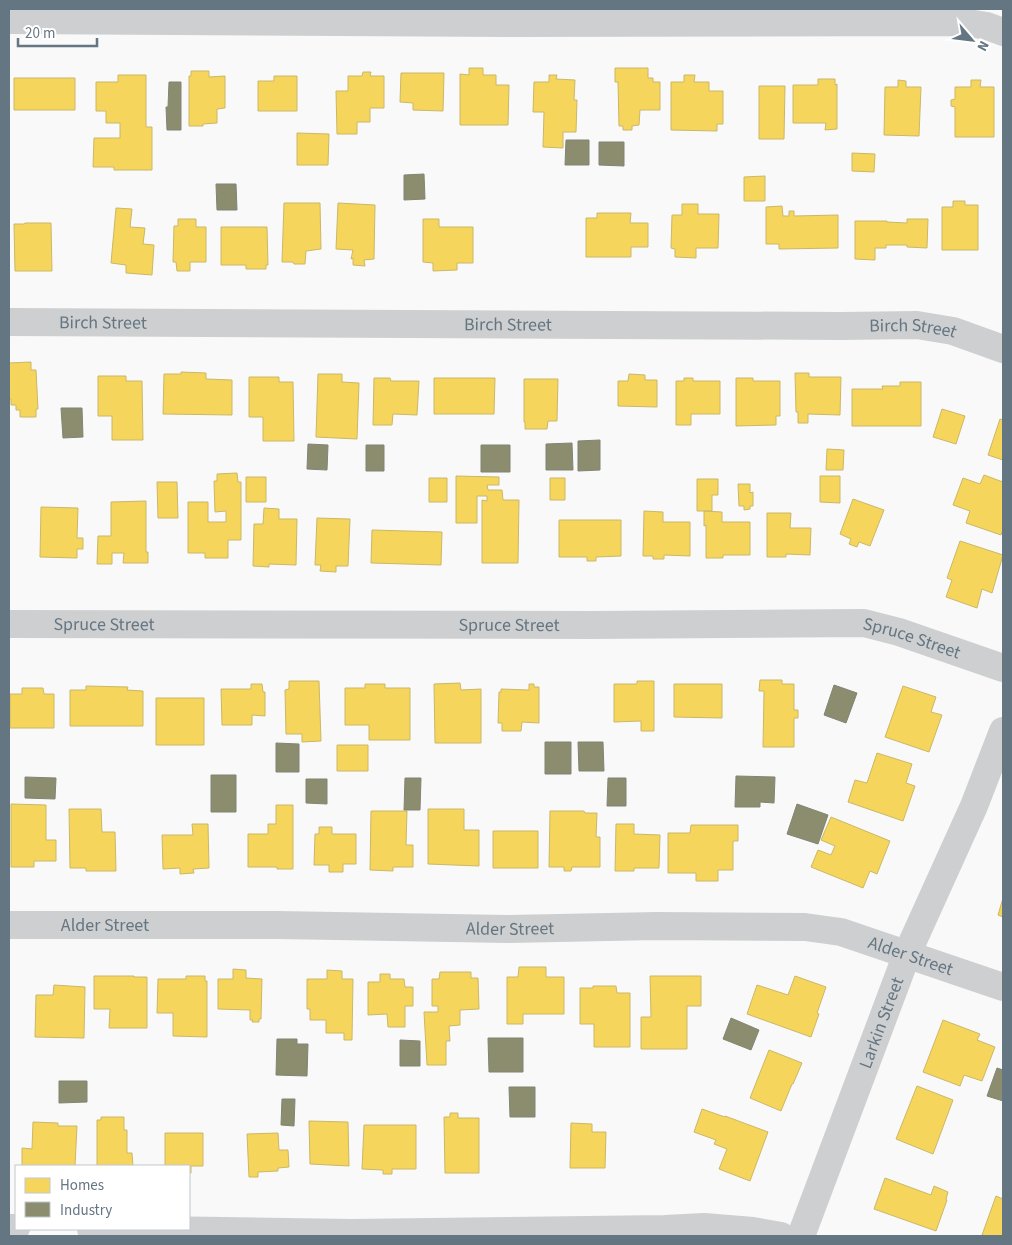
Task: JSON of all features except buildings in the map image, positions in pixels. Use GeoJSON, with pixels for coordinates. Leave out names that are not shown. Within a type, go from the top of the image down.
{"type":"FeatureCollection","features":[{"type":"Feature","properties":{"kind":"street"},"geometry":{"type":"LineString","coordinates":[[9,20],[495,23],[962,22],[987,26],[1003,32]]}},
{"type":"Feature","properties":{"kind":"street","name":"Birch Street"},"geometry":{"type":"LineString","coordinates":[[9,322],[917,325],[953,331],[1003,349]]}},
{"type":"Feature","properties":{"kind":"street","name":"Spruce Street"},"geometry":{"type":"LineString","coordinates":[[9,624],[864,624],[899,632],[1003,668]]}},
{"type":"Feature","properties":{"kind":"street","name":"Larkin Street"},"geometry":{"type":"LineString","coordinates":[[800,1236],[907,954],[974,806],[1003,731]]}},
{"type":"Feature","properties":{"kind":"street","name":"Alder Street"},"geometry":{"type":"LineString","coordinates":[[9,926],[805,927],[841,932],[1003,987]]}},
{"type":"Feature","properties":{"kind":"street"},"geometry":{"type":"LineString","coordinates":[[156,1230],[352,1233],[704,1227],[753,1231],[781,1236]]}}]}
